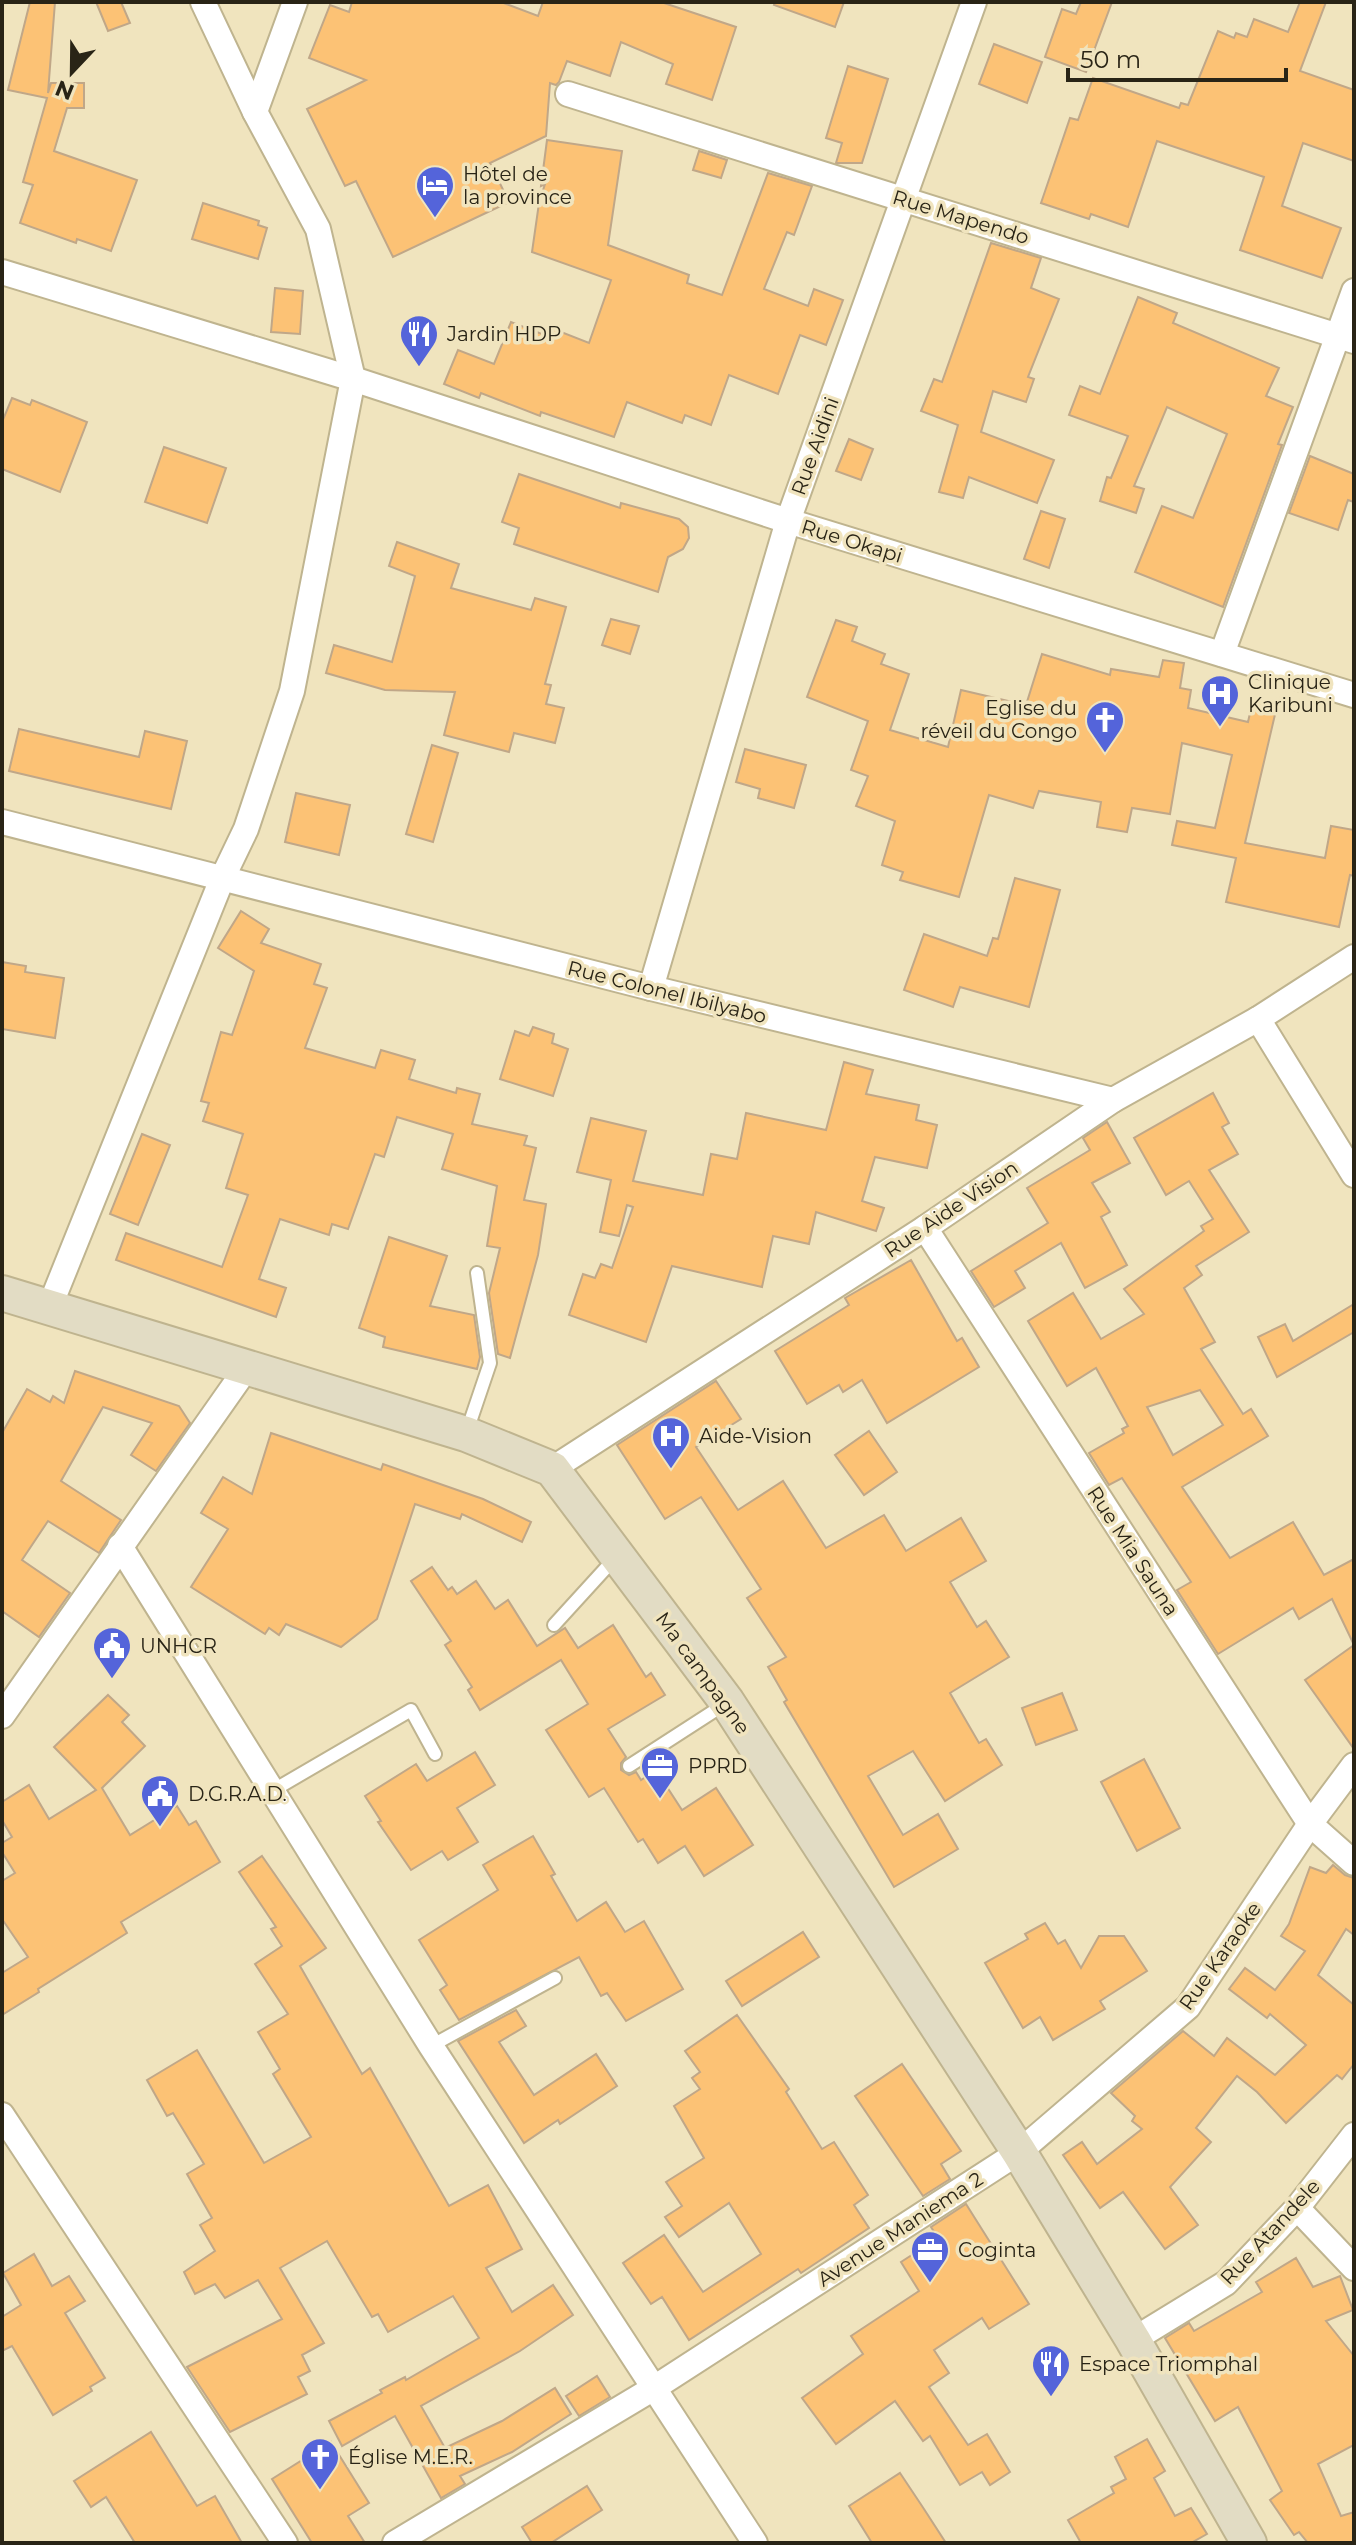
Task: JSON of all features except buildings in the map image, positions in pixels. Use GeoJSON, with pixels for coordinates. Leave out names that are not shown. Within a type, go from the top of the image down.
{"type":"FeatureCollection","features":[{"type":"Feature","properties":{"kind":"street"},"geometry":{"type":"LineString","coordinates":[[50,1306],[222,879],[246,829],[292,691],[353,379],[318,229],[255,112],[203,2]]}},
{"type":"Feature","properties":{"kind":"street"},"geometry":{"type":"LineString","coordinates":[[255,112],[295,2]]}},
{"type":"Feature","properties":{"kind":"street","name":"Rue Aidini"},"geometry":{"type":"LineString","coordinates":[[651,988],[788,521],[974,2]]}},
{"type":"Feature","properties":{"kind":"street","name":"Rue Mapendo"},"geometry":{"type":"LineString","coordinates":[[568,94],[1346,338]]}},
{"type":"Feature","properties":{"kind":"street","name":"Rue Okapi"},"geometry":{"type":"LineString","coordinates":[[2,272],[353,379],[788,521],[1354,695]]}},
{"type":"Feature","properties":{"kind":"street"},"geometry":{"type":"LineString","coordinates":[[1222,654],[1346,338],[1354,291]]}},
{"type":"Feature","properties":{"kind":"street","name":"Rue Colonel Ibilyabo"},"geometry":{"type":"LineString","coordinates":[[2,822],[651,988],[1113,1100]]}},
{"type":"Feature","properties":{"kind":"street","name":"Rue Aide Vision"},"geometry":{"type":"LineString","coordinates":[[552,1469],[925,1228],[1113,1100],[1258,1019],[1354,957]]}},
{"type":"Feature","properties":{"kind":"street"},"geometry":{"type":"LineString","coordinates":[[1258,1019],[1354,1175]]}},
{"type":"Feature","properties":{"kind":"street","name":"Rue Mia Sauna"},"geometry":{"type":"LineString","coordinates":[[925,1228],[1310,1824],[1354,1863]]}},
{"type":"Feature","properties":{"kind":"street"},"geometry":{"type":"LineString","coordinates":[[2,1293],[466,1434],[552,1469]]}},
{"type":"Feature","properties":{"kind":"street"},"geometry":{"type":"LineString","coordinates":[[2,1716],[248,1366]]}},
{"type":"Feature","properties":{"kind":"street","name":"Ma campagne"},"geometry":{"type":"LineString","coordinates":[[552,1469],[727,1702],[1019,2152]]}},
{"type":"Feature","properties":{"kind":"street"},"geometry":{"type":"LineString","coordinates":[[120,1546],[431,2046],[755,2543]]}},
{"type":"Feature","properties":{"kind":"street","name":"Rue Karaoke"},"geometry":{"type":"LineString","coordinates":[[1019,2152],[1188,2007],[1310,1824],[1354,1765]]}},
{"type":"Feature","properties":{"kind":"street"},"geometry":{"type":"LineString","coordinates":[[2,2115],[285,2543]]}},
{"type":"Feature","properties":{"kind":"street","name":"Rue Atandele"},"geometry":{"type":"LineString","coordinates":[[1133,2340],[1226,2283],[1297,2208],[1354,2135]]}},
{"type":"Feature","properties":{"kind":"street"},"geometry":{"type":"LineString","coordinates":[[1019,2152],[1133,2340],[1249,2543]]}},
{"type":"Feature","properties":{"kind":"street","name":"Avenue Maniema 2"},"geometry":{"type":"LineString","coordinates":[[395,2543],[654,2388],[1019,2152]]}},
{"type":"Feature","properties":{"kind":"street"},"geometry":{"type":"LineString","coordinates":[[1297,2208],[1354,2268]]}},
{"type":"Feature","properties":{"kind":"lane"},"geometry":{"type":"LineString","coordinates":[[466,1434],[490,1363],[477,1273]]}},
{"type":"Feature","properties":{"kind":"lane"},"geometry":{"type":"LineString","coordinates":[[554,1625],[616,1557]]}},
{"type":"Feature","properties":{"kind":"lane"},"geometry":{"type":"LineString","coordinates":[[629,1766],[727,1702]]}},
{"type":"Feature","properties":{"kind":"lane"},"geometry":{"type":"LineString","coordinates":[[272,1791],[411,1710],[435,1754]]}},
{"type":"Feature","properties":{"kind":"lane"},"geometry":{"type":"LineString","coordinates":[[431,2046],[555,1978]]}},
{"type":"Feature","properties":{"kind":"place","name":"Hôtel de la province"},"geometry":{"type":"Point","coordinates":[435,219]}},
{"type":"Feature","properties":{"kind":"place","name":"Jardin HDP"},"geometry":{"type":"Point","coordinates":[419,368]}},
{"type":"Feature","properties":{"kind":"place","name":"Clinique Karibuni"},"geometry":{"type":"Point","coordinates":[1220,728]}},
{"type":"Feature","properties":{"kind":"place","name":"Eglise du réveil du Congo"},"geometry":{"type":"Point","coordinates":[1105,754]}},
{"type":"Feature","properties":{"kind":"place","name":"Aide-Vision"},"geometry":{"type":"Point","coordinates":[671,1470]}},
{"type":"Feature","properties":{"kind":"place","name":"UNHCR"},"geometry":{"type":"Point","coordinates":[112,1680]}},
{"type":"Feature","properties":{"kind":"place","name":"PPRD"},"geometry":{"type":"Point","coordinates":[660,1800]}},
{"type":"Feature","properties":{"kind":"place","name":"D.G.R.A.D."},"geometry":{"type":"Point","coordinates":[160,1828]}},
{"type":"Feature","properties":{"kind":"place","name":"Coginta"},"geometry":{"type":"Point","coordinates":[930,2284]}},
{"type":"Feature","properties":{"kind":"place","name":"Espace Triomphal"},"geometry":{"type":"Point","coordinates":[1051,2398]}},
{"type":"Feature","properties":{"kind":"place","name":"Église M.E.R."},"geometry":{"type":"Point","coordinates":[320,2491]}}]}
